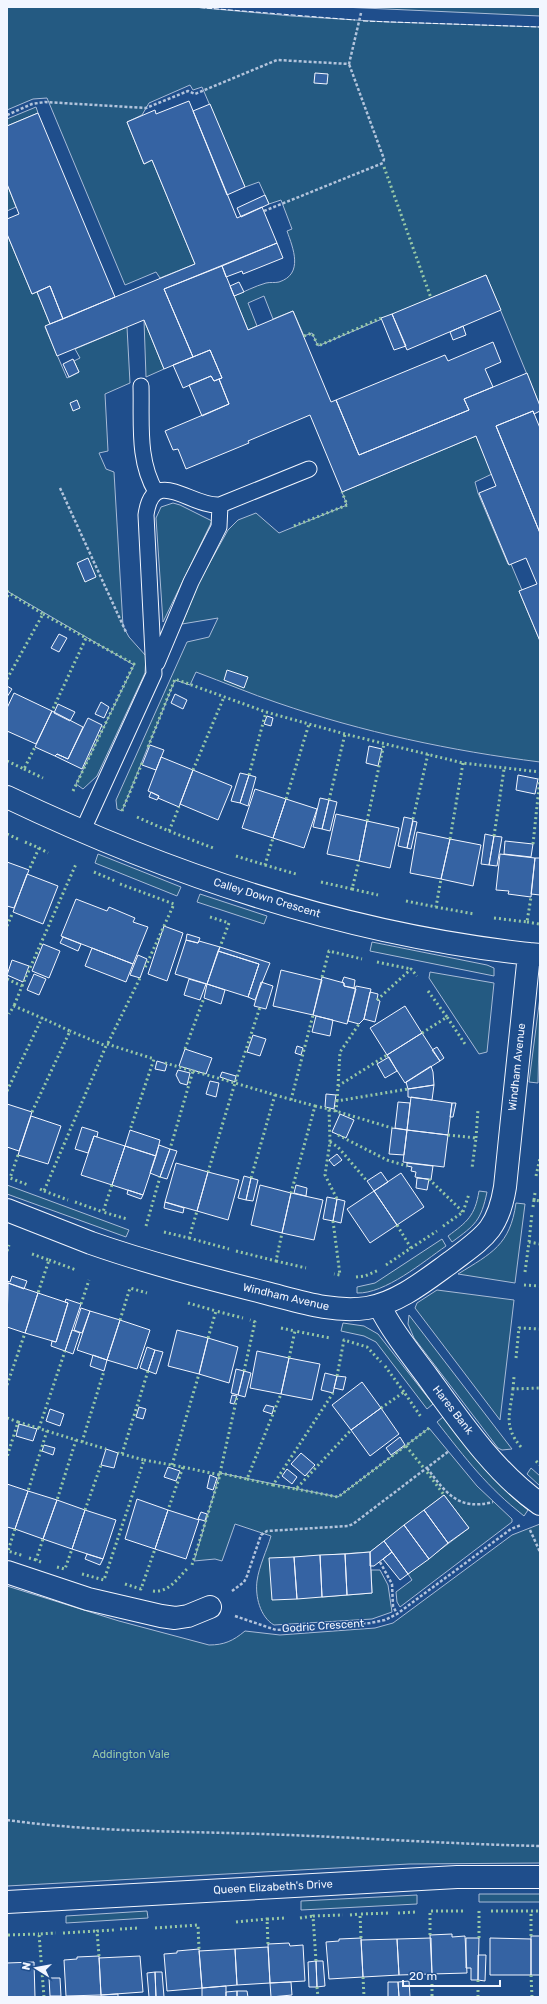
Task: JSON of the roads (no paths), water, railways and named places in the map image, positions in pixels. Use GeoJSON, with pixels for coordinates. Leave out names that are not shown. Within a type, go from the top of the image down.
{"type":"FeatureCollection","features":[{"type":"Feature","properties":{"kind":"street","name":"Calley Down Crescent"},"geometry":{"type":"LineString","coordinates":[[7,797],[82,832],[208,880],[295,908],[360,925],[429,940],[535,955]]}},
{"type":"Feature","properties":{"kind":"street","name":"Windham Avenue"},"geometry":{"type":"LineString","coordinates":[[7,1210],[110,1249],[231,1284],[324,1306],[353,1309],[380,1305],[431,1277],[477,1243],[487,1234],[498,1215],[504,1187],[535,955]]}},
{"type":"Feature","properties":{"kind":"street","name":"Hares Bank"},"geometry":{"type":"LineString","coordinates":[[380,1305],[397,1335],[451,1409],[506,1475],[540,1504]]}},
{"type":"Feature","properties":{"kind":"street"},"geometry":{"type":"LineString","coordinates":[[7,1572],[88,1599],[161,1616],[175,1618],[188,1616],[210,1607]]}},
{"type":"Feature","properties":{"kind":"street","name":"Queen Elizabeth's Drive"},"geometry":{"type":"LineString","coordinates":[[7,1902],[457,1877],[540,1877]]}},
{"type":"Feature","properties":{"kind":"lane"},"geometry":{"type":"LineString","coordinates":[[141,386],[142,459],[148,479],[156,492]]}},
{"type":"Feature","properties":{"kind":"lane"},"geometry":{"type":"LineString","coordinates":[[155,667],[146,516],[150,498],[156,492],[164,489],[172,490],[207,505],[220,505],[308,469]]}},
{"type":"Feature","properties":{"kind":"lane"},"geometry":{"type":"LineString","coordinates":[[82,832],[152,679],[155,667],[190,582],[219,527],[220,505]]}},
{"type":"Feature","properties":{"kind":"park label","name":"Addington Vale"},"geometry":{"type":"Point","coordinates":[131,1754]}}]}
